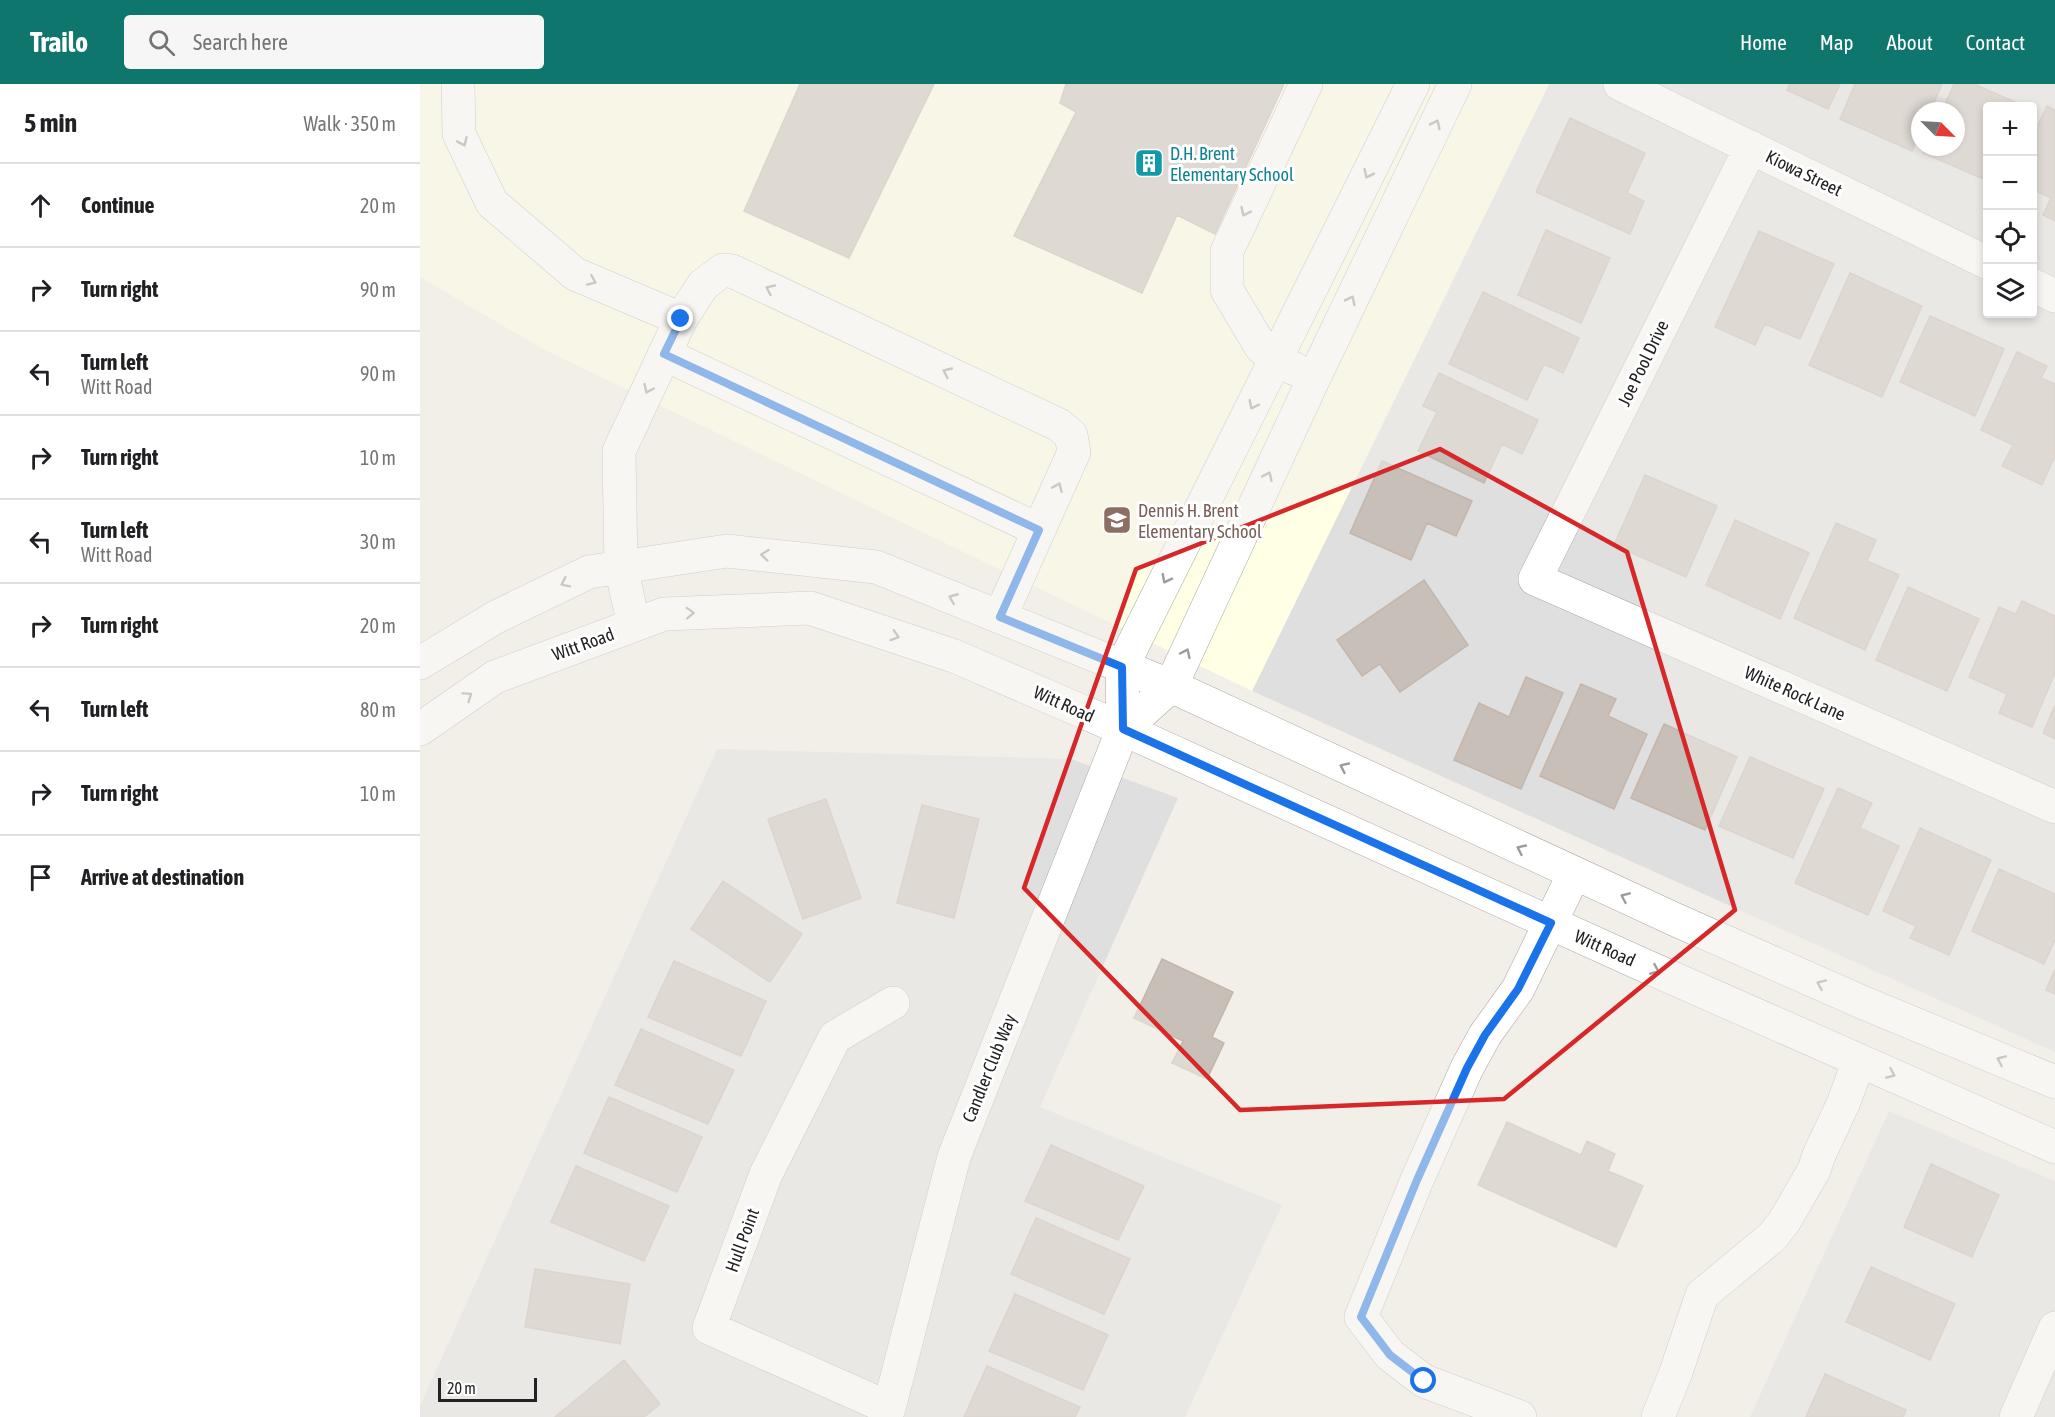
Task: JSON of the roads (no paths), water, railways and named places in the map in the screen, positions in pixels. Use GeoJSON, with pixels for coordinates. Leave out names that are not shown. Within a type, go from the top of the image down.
{"type":"FeatureCollection","features":[{"type":"Feature","properties":{"kind":"street"},"geometry":{"type":"LineString","coordinates":[[458,84],[459,134],[492,203],[575,274],[681,319]]}},
{"type":"Feature","properties":{"kind":"street"},"geometry":{"type":"LineString","coordinates":[[1306,84],[1227,251],[1227,290],[1261,347],[1275,360],[1314,378]]}},
{"type":"Feature","properties":{"kind":"street"},"geometry":{"type":"LineString","coordinates":[[1123,729],[1122,667],[1413,84]]}},
{"type":"Feature","properties":{"kind":"street"},"geometry":{"type":"LineString","coordinates":[[1123,729],[1171,686],[1314,378],[1455,84]]}},
{"type":"Feature","properties":{"kind":"street","name":"Kiowa Street"},"geometry":{"type":"LineString","coordinates":[[1620,84],[1983,261]]}},
{"type":"Feature","properties":{"kind":"street","name":"Joe Pool Drive"},"geometry":{"type":"LineString","coordinates":[[1535,579],[1751,147]]}},
{"type":"Feature","properties":{"kind":"street"},"geometry":{"type":"LineString","coordinates":[[634,625],[621,568],[619,452],[681,319],[703,285],[723,270],[732,271],[1059,425],[1071,435],[1074,452],[1000,617]]}},
{"type":"Feature","properties":{"kind":"street"},"geometry":{"type":"LineString","coordinates":[[2037,287],[2055,296]]}},
{"type":"Feature","properties":{"kind":"street"},"geometry":{"type":"LineString","coordinates":[[664,354],[1039,530]]}},
{"type":"Feature","properties":{"kind":"street"},"geometry":{"type":"LineString","coordinates":[[420,663],[496,616],[589,572],[727,551],[876,567],[1171,686],[1574,874],[1854,998],[2055,1082]]}},
{"type":"Feature","properties":{"kind":"street","name":"White Rock Lane"},"geometry":{"type":"LineString","coordinates":[[1535,579],[2055,807]]}},
{"type":"Feature","properties":{"kind":"street","name":"Witt Road"},"geometry":{"type":"LineString","coordinates":[[420,729],[495,677],[664,614],[810,608],[954,656],[1123,729],[1551,923],[2055,1147]]}},
{"type":"Feature","properties":{"kind":"street","name":"Candler Club Way"},"geometry":{"type":"LineString","coordinates":[[887,1412],[954,1157],[1123,729]]}},
{"type":"Feature","properties":{"kind":"street"},"geometry":{"type":"LineString","coordinates":[[1520,1417],[1424,1381],[1390,1355],[1361,1317],[1417,1180],[1467,1068],[1485,1035],[1518,989],[1574,874]]}},
{"type":"Feature","properties":{"kind":"street","name":"Hull Point"},"geometry":{"type":"LineString","coordinates":[[887,1412],[709,1328],[766,1174],[835,1037],[893,1003]]}},
{"type":"Feature","properties":{"kind":"street"},"geometry":{"type":"LineString","coordinates":[[1658,1417],[1702,1296],[1772,1237],[1784,1221],[1814,1170],[1843,1104],[1859,1060]]}},
{"type":"Feature","properties":{"kind":"street"},"geometry":{"type":"LineString","coordinates":[[2016,1417],[2044,1384],[2055,1328]]}},
{"type":"Feature","properties":{"kind":"place","name":"D.H. Brent Elementary School"},"geometry":{"type":"Point","coordinates":[1149,163]}},
{"type":"Feature","properties":{"kind":"place","name":"Dennis H. Brent Elementary School"},"geometry":{"type":"Point","coordinates":[1117,520]}}]}
